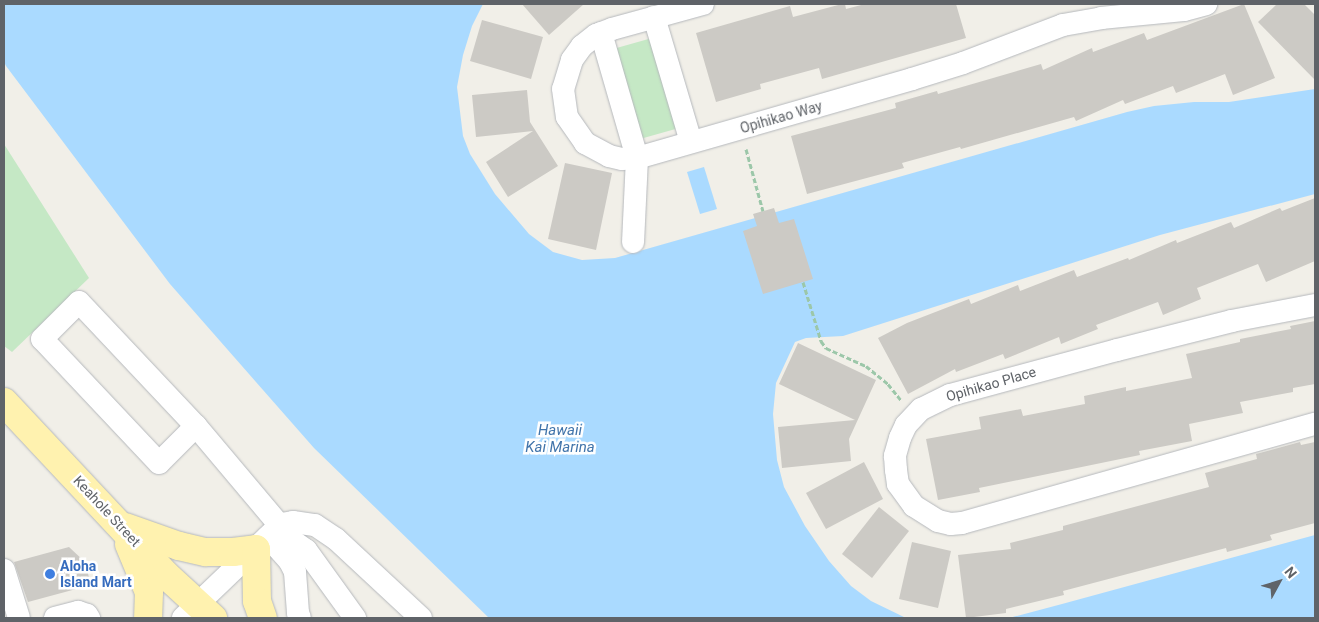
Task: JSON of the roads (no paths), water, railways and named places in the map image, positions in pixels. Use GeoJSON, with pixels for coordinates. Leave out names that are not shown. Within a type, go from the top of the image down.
{"type":"FeatureCollection","features":[{"type":"Feature","properties":{"kind":"main road","name":"Keahole Street"},"geometry":{"type":"LineString","coordinates":[[4,402],[121,526],[198,613]]}},
{"type":"Feature","properties":{"kind":"main road"},"geometry":{"type":"LineString","coordinates":[[121,526],[179,546],[206,552],[232,552],[268,537]]}},
{"type":"Feature","properties":{"kind":"main road"},"geometry":{"type":"LineString","coordinates":[[121,526],[149,592],[148,618]]}},
{"type":"Feature","properties":{"kind":"main road"},"geometry":{"type":"LineString","coordinates":[[263,618],[256,593],[268,537]]}},
{"type":"Feature","properties":{"kind":"street","name":"Opihikao Way"},"geometry":{"type":"LineString","coordinates":[[703,4],[601,33],[582,46],[572,60],[562,89],[567,117],[585,143],[598,151],[622,159],[637,158],[954,66],[1063,25],[1101,18],[1184,10],[1206,4]]}},
{"type":"Feature","properties":{"kind":"street"},"geometry":{"type":"LineString","coordinates":[[654,17],[691,142]]}},
{"type":"Feature","properties":{"kind":"street"},"geometry":{"type":"LineString","coordinates":[[601,33],[637,158],[632,242]]}},
{"type":"Feature","properties":{"kind":"street"},"geometry":{"type":"LineString","coordinates":[[196,426],[159,463],[42,339],[79,302],[196,426],[268,537],[289,560],[295,572],[300,618]]}},
{"type":"Feature","properties":{"kind":"street","name":"Opihikao Place"},"geometry":{"type":"LineString","coordinates":[[1315,305],[1155,340],[950,395],[935,401],[912,418],[900,438],[895,456],[898,484],[914,506],[938,521],[951,524],[980,518],[1315,424]]}},
{"type":"Feature","properties":{"kind":"street"},"geometry":{"type":"LineString","coordinates":[[198,613],[268,537],[293,522],[315,525],[336,538],[421,618]]}},
{"type":"Feature","properties":{"kind":"street"},"geometry":{"type":"LineString","coordinates":[[268,537],[294,541],[306,550],[355,618]]}},
{"type":"Feature","properties":{"kind":"street"},"geometry":{"type":"LineString","coordinates":[[4,570],[19,618]]}},
{"type":"Feature","properties":{"kind":"street"},"geometry":{"type":"LineString","coordinates":[[55,618],[78,612],[87,615],[89,618]]}},
{"type":"Feature","properties":{"kind":"water","name":"Hawaii Kai Marina"},"geometry":{"type":"Polygon","coordinates":[[[4,4],[483,4],[472,26],[463,55],[457,87],[463,136],[470,154],[495,194],[529,234],[553,252],[582,260],[615,258],[1127,112],[1154,106],[1194,102],[1229,102],[1315,89],[1315,194],[1160,235],[843,336],[806,338],[795,342],[776,383],[773,414],[777,460],[784,487],[805,526],[829,561],[851,586],[871,601],[906,618],[489,618],[314,448],[170,284],[6,66],[4,62],[4,4]]]}},
{"type":"Feature","properties":{"kind":"water"},"geometry":{"type":"Polygon","coordinates":[[[704,167],[717,209],[700,214],[687,172],[704,167]]]}},
{"type":"Feature","properties":{"kind":"water"},"geometry":{"type":"Polygon","coordinates":[[[1315,535],[1315,618],[1009,618],[1062,604],[1315,535]]]}},
{"type":"Feature","properties":{"kind":"place","name":"Aloha Island Mart"},"geometry":{"type":"Point","coordinates":[50,574]}}]}
